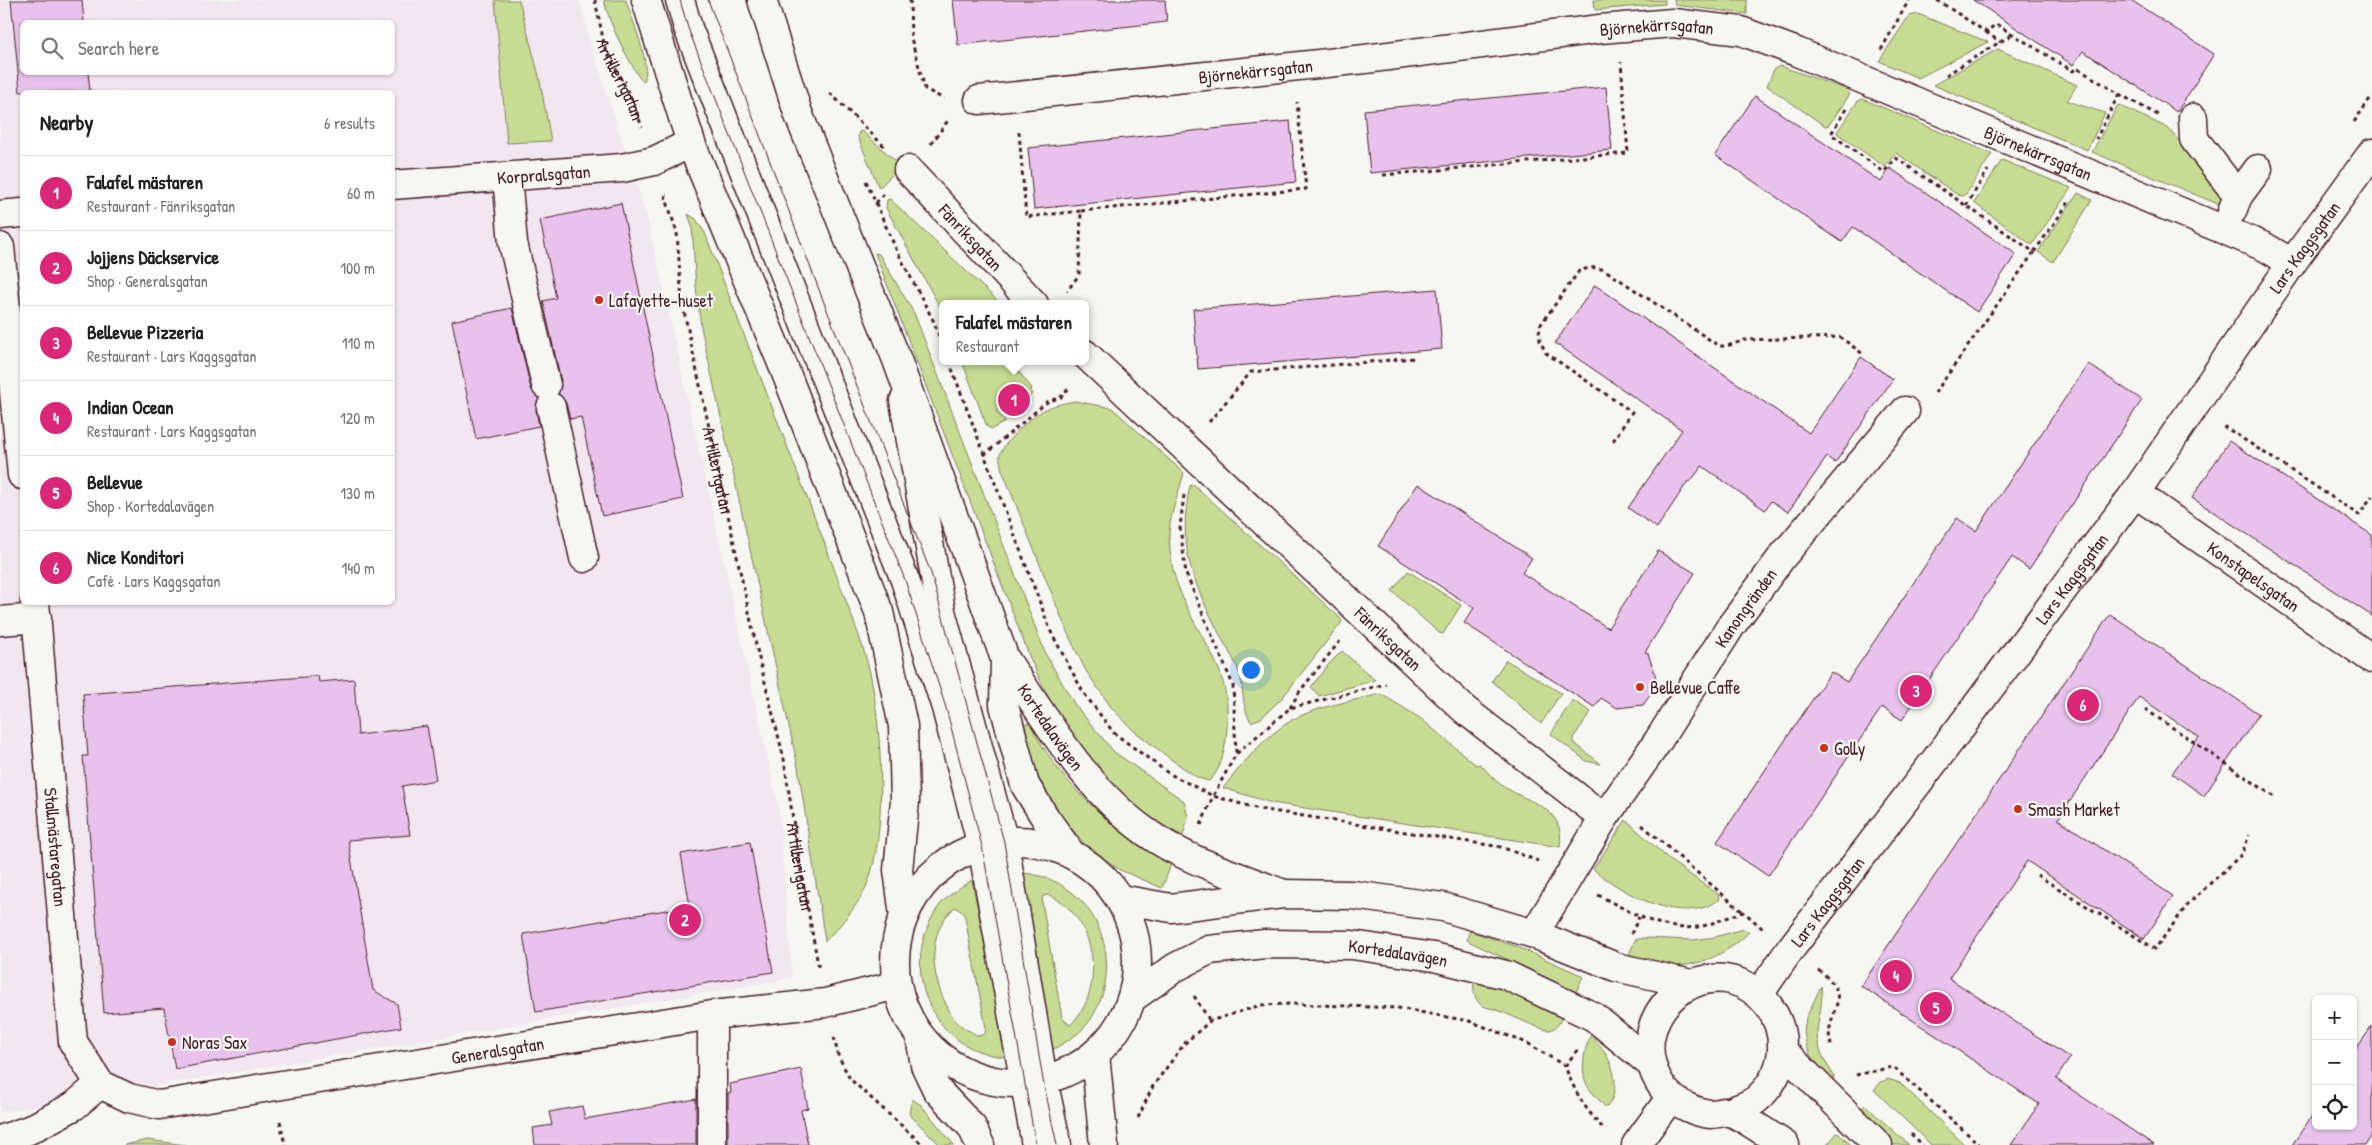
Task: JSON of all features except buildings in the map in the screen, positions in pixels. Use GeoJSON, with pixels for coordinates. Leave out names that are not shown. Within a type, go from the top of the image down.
{"type":"FeatureCollection","features":[{"type":"Feature","properties":{"kind":"street"},"geometry":{"type":"LineString","coordinates":[[646,0],[691,143],[784,368],[879,612],[903,726],[905,801],[898,870],[904,916]]}},
{"type":"Feature","properties":{"kind":"street"},"geometry":{"type":"LineString","coordinates":[[680,0],[688,28],[904,580],[993,844]]}},
{"type":"Feature","properties":{"kind":"street"},"geometry":{"type":"LineString","coordinates":[[762,0],[798,113],[897,360],[1005,659],[1004,705],[1025,785],[1071,854]]}},
{"type":"Feature","properties":{"kind":"street","name":"Björnekärrsgatan"},"geometry":{"type":"LineString","coordinates":[[968,104],[1365,60],[1600,29],[1673,23],[1711,26],[1741,31],[1797,52],[2265,247],[2292,263]]}},
{"type":"Feature","properties":{"kind":"street"},"geometry":{"type":"LineString","coordinates":[[2192,118],[2194,139],[2238,196]]}},
{"type":"Feature","properties":{"kind":"street","name":"Korpralsgatan"},"geometry":{"type":"LineString","coordinates":[[395,185],[622,168],[654,161],[691,143]]}},
{"type":"Feature","properties":{"kind":"street","name":"Lars Kaggsgatan"},"geometry":{"type":"LineString","coordinates":[[1759,994],[1789,951],[1960,728],[2135,493],[2292,263],[2372,153]]}},
{"type":"Feature","properties":{"kind":"street","name":"Fänriksgatan"},"geometry":{"type":"LineString","coordinates":[[917,161],[1031,300]]}},
{"type":"Feature","properties":{"kind":"street"},"geometry":{"type":"LineString","coordinates":[[2223,231],[2238,196],[2258,170]]}},
{"type":"Feature","properties":{"kind":"street"},"geometry":{"type":"LineString","coordinates":[[507,176],[513,243],[584,558]]}},
{"type":"Feature","properties":{"kind":"street"},"geometry":{"type":"LineString","coordinates":[[0,214],[20,213]]}},
{"type":"Feature","properties":{"kind":"street"},"geometry":{"type":"LineString","coordinates":[[0,246],[20,454]]}},
{"type":"Feature","properties":{"kind":"street","name":"Fänriksgatan"},"geometry":{"type":"LineString","coordinates":[[1089,357],[1465,710],[1609,810]]}},
{"type":"Feature","properties":{"kind":"street"},"geometry":{"type":"LineString","coordinates":[[897,360],[941,611],[993,844],[1033,1082],[1036,1145]]}},
{"type":"Feature","properties":{"kind":"street","name":"Kanongränden"},"geometry":{"type":"LineString","coordinates":[[1609,810],[1656,744],[1736,618],[1782,557],[1906,411]]}},
{"type":"Feature","properties":{"kind":"street","name":"Konstapelsgatan"},"geometry":{"type":"LineString","coordinates":[[2135,493],[2372,659]]}},
{"type":"Feature","properties":{"kind":"street"},"geometry":{"type":"LineString","coordinates":[[0,621],[36,610]]}},
{"type":"Feature","properties":{"kind":"street","name":"Stallmästaregatan"},"geometry":{"type":"LineString","coordinates":[[36,610],[73,1042],[100,1084]]}},
{"type":"Feature","properties":{"kind":"street","name":"Kortedalavägen"},"geometry":{"type":"LineString","coordinates":[[1005,659],[1070,754],[1104,796],[1146,832],[1188,856],[1282,894]]}},
{"type":"Feature","properties":{"kind":"street"},"geometry":{"type":"LineString","coordinates":[[1534,934],[1609,810]]}},
{"type":"Feature","properties":{"kind":"street"},"geometry":{"type":"LineString","coordinates":[[1035,842],[1071,854],[1098,873],[1120,900],[1131,922],[1136,948],[1137,973],[1132,998],[1113,1034],[1095,1054],[1072,1070],[1033,1082],[990,1081],[966,1073],[944,1060],[920,1037],[910,1021],[897,985],[895,950],[904,916],[917,892],[935,872],[957,856],[993,844],[1035,842]]}},
{"type":"Feature","properties":{"kind":"street","name":"Kortedalavägen"},"geometry":{"type":"LineString","coordinates":[[1120,900],[1171,908],[1282,894],[1352,895],[1443,907],[1534,934],[1616,967],[1691,984]]}},
{"type":"Feature","properties":{"kind":"street","name":"Kortedalavägen"},"geometry":{"type":"LineString","coordinates":[[1132,998],[1176,968],[1210,950],[1266,944],[1352,945],[1434,957],[1506,975],[1594,1017],[1651,1064]]}},
{"type":"Feature","properties":{"kind":"street","name":"Kortedalavägen"},"geometry":{"type":"LineString","coordinates":[[1714,979],[1738,982],[1759,994],[1772,1010],[1781,1030],[1783,1051],[1775,1078],[1756,1100],[1730,1112],[1711,1114],[1692,1110],[1671,1097],[1660,1084],[1651,1064],[1649,1039],[1656,1016],[1670,997],[1691,984],[1714,979]]}},
{"type":"Feature","properties":{"kind":"street","name":"Generalsgatan"},"geometry":{"type":"LineString","coordinates":[[100,1084],[129,1098],[159,1105],[712,1015],[825,1003],[897,985]]}},
{"type":"Feature","properties":{"kind":"street"},"geometry":{"type":"LineString","coordinates":[[712,1015],[712,1145]]}},
{"type":"Feature","properties":{"kind":"street"},"geometry":{"type":"LineString","coordinates":[[920,1037],[925,1065],[937,1090],[972,1127],[980,1145]]}},
{"type":"Feature","properties":{"kind":"street"},"geometry":{"type":"LineString","coordinates":[[1783,1051],[1878,1145]]}},
{"type":"Feature","properties":{"kind":"street"},"geometry":{"type":"LineString","coordinates":[[1095,1054],[1102,1135]]}},
{"type":"Feature","properties":{"kind":"street"},"geometry":{"type":"LineString","coordinates":[[1033,1082],[1057,1145]]}},
{"type":"Feature","properties":{"kind":"street"},"geometry":{"type":"LineString","coordinates":[[0,1140],[28,1138],[74,1106],[100,1084]]}},
{"type":"Feature","properties":{"kind":"street"},"geometry":{"type":"LineString","coordinates":[[1636,1145],[1671,1097]]}},
{"type":"Feature","properties":{"kind":"street"},"geometry":{"type":"LineString","coordinates":[[1730,1112],[1785,1145]]}},
{"type":"Feature","properties":{"kind":"path","name":"Artillerigatan"},"geometry":{"type":"LineString","coordinates":[[595,0],[605,48],[633,102],[677,233],[682,302],[758,654],[784,759],[814,949]]}},
{"type":"Feature","properties":{"kind":"path"},"geometry":{"type":"LineString","coordinates":[[831,103],[824,87],[917,161],[968,104],[925,89],[911,38],[910,0]]}},
{"type":"Feature","properties":{"kind":"path"},"geometry":{"type":"LineString","coordinates":[[1876,58],[1909,0]]}},
{"type":"Feature","properties":{"kind":"path"},"geometry":{"type":"LineString","coordinates":[[1937,0],[2000,42]]}},
{"type":"Feature","properties":{"kind":"path"},"geometry":{"type":"LineString","coordinates":[[1986,32],[1996,24],[2073,71],[2078,68],[2119,94],[2161,117]]}},
{"type":"Feature","properties":{"kind":"path"},"geometry":{"type":"LineString","coordinates":[[1941,78],[2013,34]]}},
{"type":"Feature","properties":{"kind":"path"},"geometry":{"type":"LineString","coordinates":[[1383,175],[1628,153],[1621,58]]}},
{"type":"Feature","properties":{"kind":"path"},"geometry":{"type":"LineString","coordinates":[[2094,143],[2119,94]]}},
{"type":"Feature","properties":{"kind":"path"},"geometry":{"type":"LineString","coordinates":[[1018,125],[1026,217],[1081,212],[1306,190],[1296,98]]}},
{"type":"Feature","properties":{"kind":"path"},"geometry":{"type":"LineString","coordinates":[[1846,108],[1831,134],[1884,172],[1896,158],[2034,252]]}},
{"type":"Feature","properties":{"kind":"path"},"geometry":{"type":"LineString","coordinates":[[1966,206],[1990,168]]}},
{"type":"Feature","properties":{"kind":"path"},"geometry":{"type":"LineString","coordinates":[[864,177],[896,249],[933,320],[939,336]]}},
{"type":"Feature","properties":{"kind":"path"},"geometry":{"type":"LineString","coordinates":[[1906,411],[1927,403],[2074,195]]}},
{"type":"Feature","properties":{"kind":"path"},"geometry":{"type":"LineString","coordinates":[[1067,292],[1079,275],[1081,212]]}},
{"type":"Feature","properties":{"kind":"path"},"geometry":{"type":"LineString","coordinates":[[1614,441],[1632,412],[1546,353],[1540,341],[1539,327],[1579,271],[1587,268],[1601,268],[1608,272],[1719,346],[1727,346],[1745,340],[1840,337],[1863,354]]}},
{"type":"Feature","properties":{"kind":"path"},"geometry":{"type":"LineString","coordinates":[[1236,754],[1233,685],[1186,574],[1180,527],[1186,485],[1198,460],[1205,426],[1251,372],[1415,358]]}},
{"type":"Feature","properties":{"kind":"path"},"geometry":{"type":"LineString","coordinates":[[950,365],[1051,632],[1083,692],[1114,733],[1168,773],[1213,796],[1259,809],[1501,847],[1536,859],[1639,917],[1666,927],[1702,926],[1744,912]]}},
{"type":"Feature","properties":{"kind":"path"},"geometry":{"type":"LineString","coordinates":[[984,455],[1047,402],[1061,397],[1083,365]]}},
{"type":"Feature","properties":{"kind":"path"},"geometry":{"type":"LineString","coordinates":[[2221,434],[2225,427],[2359,515],[2372,496]]}},
{"type":"Feature","properties":{"kind":"path"},"geometry":{"type":"LineString","coordinates":[[1213,796],[1236,754],[1290,708],[1300,691],[1362,613]]}},
{"type":"Feature","properties":{"kind":"path"},"geometry":{"type":"LineString","coordinates":[[1290,708],[1386,684],[1413,661]]}},
{"type":"Feature","properties":{"kind":"path"},"geometry":{"type":"LineString","coordinates":[[2145,709],[2275,797]]}},
{"type":"Feature","properties":{"kind":"path"},"geometry":{"type":"LineString","coordinates":[[1609,810],[1744,912],[1789,951],[1834,983],[1838,993],[1830,1044],[1834,1052]]}},
{"type":"Feature","properties":{"kind":"path"},"geometry":{"type":"LineString","coordinates":[[2037,875],[2155,949],[2188,904],[2242,854],[2249,835]]}},
{"type":"Feature","properties":{"kind":"path"},"geometry":{"type":"LineString","coordinates":[[1102,1135],[1139,1118],[1153,1086],[1184,1043],[1210,1021],[1261,1004],[1398,1008],[1469,1021],[1498,1030],[1527,1043],[1566,1066],[1572,1086],[1592,1117],[1606,1131]]}},
{"type":"Feature","properties":{"kind":"path"},"geometry":{"type":"LineString","coordinates":[[838,1055],[850,1079],[922,1145]]}},
{"type":"Feature","properties":{"kind":"path"},"geometry":{"type":"LineString","coordinates":[[1850,1076],[1893,1067],[1980,1145]]}},
{"type":"Feature","properties":{"kind":"shaded area"},"geometry":{"type":"Polygon","coordinates":[[[0,0],[580,0],[589,39],[648,221],[779,810],[792,978],[0,1112],[0,0]]]}},
{"type":"Feature","properties":{"kind":"green space"},"geometry":{"type":"Polygon","coordinates":[[[495,0],[519,0],[539,76],[551,141],[507,143],[495,0]]]}},
{"type":"Feature","properties":{"kind":"green space"},"geometry":{"type":"Polygon","coordinates":[[[604,0],[626,0],[643,53],[646,74],[644,81],[640,79],[619,41],[610,21],[604,0]]]}},
{"type":"Feature","properties":{"kind":"green space"},"geometry":{"type":"Polygon","coordinates":[[[1594,0],[1665,0],[1665,4],[1595,10],[1594,0]]]}},
{"type":"Feature","properties":{"kind":"green space"},"geometry":{"type":"Polygon","coordinates":[[[1674,0],[1747,0],[1747,14],[1675,5],[1674,0]]]}},
{"type":"Feature","properties":{"kind":"green space"},"geometry":{"type":"Polygon","coordinates":[[[1918,14],[1988,42],[1918,78],[1879,61],[1909,16],[1918,14]]]}},
{"type":"Feature","properties":{"kind":"green space"},"geometry":{"type":"Polygon","coordinates":[[[1998,49],[2077,85],[2067,101],[2105,113],[2087,150],[1933,85],[1998,49]]]}},
{"type":"Feature","properties":{"kind":"green space"},"geometry":{"type":"Polygon","coordinates":[[[1780,66],[1845,89],[1850,94],[1829,125],[1825,126],[1767,86],[1774,69],[1780,66]]]}},
{"type":"Feature","properties":{"kind":"green space"},"geometry":{"type":"Polygon","coordinates":[[[1863,99],[1992,154],[1963,196],[1958,195],[1896,153],[1885,167],[1837,132],[1858,101],[1863,99]]]}},
{"type":"Feature","properties":{"kind":"green space"},"geometry":{"type":"Polygon","coordinates":[[[2118,105],[2168,128],[2225,194],[2218,204],[2092,152],[2118,105]]]}},
{"type":"Feature","properties":{"kind":"green space"},"geometry":{"type":"Polygon","coordinates":[[[862,131],[901,166],[879,188],[858,137],[859,132],[862,131]]]}},
{"type":"Feature","properties":{"kind":"green space"},"geometry":{"type":"Polygon","coordinates":[[[2002,160],[2071,188],[2032,245],[1974,203],[2002,160]]]}},
{"type":"Feature","properties":{"kind":"green space"},"geometry":{"type":"Polygon","coordinates":[[[2078,193],[2092,200],[2053,262],[2038,252],[2078,193]]]}},
{"type":"Feature","properties":{"kind":"green space"},"geometry":{"type":"Polygon","coordinates":[[[890,199],[997,300],[939,300],[939,306],[886,208],[887,200],[890,199]]]}},
{"type":"Feature","properties":{"kind":"green space"},"geometry":{"type":"Polygon","coordinates":[[[688,214],[696,219],[705,233],[859,635],[870,673],[878,722],[880,751],[881,782],[878,840],[873,866],[862,895],[848,916],[825,941],[798,767],[701,327],[692,226],[688,214]]]}},
{"type":"Feature","properties":{"kind":"green space"},"geometry":{"type":"Polygon","coordinates":[[[875,253],[879,254],[914,313],[1046,655],[1075,705],[1114,752],[1184,801],[1188,817],[1183,836],[1126,802],[1095,769],[1057,716],[1030,658],[875,253]]]}},
{"type":"Feature","properties":{"kind":"green space"},"geometry":{"type":"Polygon","coordinates":[[[964,365],[1015,365],[1014,366],[1031,387],[1032,394],[1027,400],[1019,391],[996,411],[1005,422],[992,429],[987,427],[964,365]]]}},
{"type":"Feature","properties":{"kind":"green space"},"geometry":{"type":"Polygon","coordinates":[[[1075,401],[1112,408],[1184,473],[1170,526],[1171,560],[1176,580],[1187,607],[1221,674],[1227,714],[1223,756],[1219,767],[1209,781],[1198,778],[1133,730],[1111,707],[1086,671],[1068,634],[1002,470],[1000,455],[1007,443],[1019,430],[1044,410],[1055,405],[1075,401]]]}},
{"type":"Feature","properties":{"kind":"green space"},"geometry":{"type":"Polygon","coordinates":[[[1193,484],[1340,618],[1342,622],[1282,698],[1261,718],[1251,722],[1245,708],[1237,667],[1201,596],[1190,562],[1186,545],[1185,527],[1186,507],[1190,486],[1193,484]]]}},
{"type":"Feature","properties":{"kind":"green space"},"geometry":{"type":"Polygon","coordinates":[[[1408,571],[1461,605],[1443,634],[1439,633],[1392,591],[1408,571]]]}},
{"type":"Feature","properties":{"kind":"green space"},"geometry":{"type":"Polygon","coordinates":[[[1342,651],[1375,680],[1319,696],[1311,687],[1342,651]]]}},
{"type":"Feature","properties":{"kind":"green space"},"geometry":{"type":"Polygon","coordinates":[[[1506,660],[1561,693],[1541,724],[1492,681],[1506,660]]]}},
{"type":"Feature","properties":{"kind":"green space"},"geometry":{"type":"Polygon","coordinates":[[[1381,694],[1420,718],[1476,765],[1480,764],[1500,784],[1542,806],[1557,822],[1560,833],[1560,847],[1272,803],[1223,788],[1263,742],[1292,720],[1324,707],[1381,694]]]}},
{"type":"Feature","properties":{"kind":"green space"},"geometry":{"type":"Polygon","coordinates":[[[1572,700],[1591,712],[1573,738],[1573,742],[1601,764],[1586,761],[1551,734],[1572,700]]]}},
{"type":"Feature","properties":{"kind":"green space"},"geometry":{"type":"Polygon","coordinates":[[[1030,723],[1056,767],[1090,804],[1129,835],[1172,862],[1162,888],[1120,870],[1087,847],[1063,818],[1038,779],[1023,728],[1025,724],[1030,723]]]}},
{"type":"Feature","properties":{"kind":"green space"},"geometry":{"type":"Polygon","coordinates":[[[1626,820],[1672,862],[1719,895],[1720,899],[1705,907],[1689,910],[1671,909],[1636,897],[1593,869],[1626,820]]]}},
{"type":"Feature","properties":{"kind":"green space"},"geometry":{"type":"Polygon","coordinates":[[[1022,873],[1047,878],[1069,890],[1085,906],[1098,926],[1105,948],[1106,972],[1102,996],[1091,1019],[1078,1033],[1052,1050],[1022,873]],[[1049,895],[1043,896],[1042,902],[1062,1018],[1070,1025],[1082,1010],[1089,993],[1092,974],[1091,954],[1086,936],[1077,919],[1065,905],[1049,895]]]}},
{"type":"Feature","properties":{"kind":"green space"},"geometry":{"type":"Polygon","coordinates":[[[972,880],[1007,1057],[981,1052],[960,1041],[942,1025],[930,1006],[922,984],[920,960],[924,936],[935,912],[951,894],[972,880]],[[955,907],[945,918],[939,929],[935,942],[935,969],[942,996],[952,1017],[979,1036],[985,1034],[986,1028],[964,913],[955,907]]]}},
{"type":"Feature","properties":{"kind":"green space"},"geometry":{"type":"Polygon","coordinates":[[[1743,929],[1749,932],[1730,948],[1708,959],[1683,966],[1658,965],[1628,957],[1635,940],[1643,938],[1693,940],[1715,937],[1743,929]]]}},
{"type":"Feature","properties":{"kind":"green space"},"geometry":{"type":"Polygon","coordinates":[[[1470,931],[1518,947],[1583,976],[1576,992],[1468,941],[1467,938],[1470,931]]]}},
{"type":"Feature","properties":{"kind":"green space"},"geometry":{"type":"Polygon","coordinates":[[[1474,981],[1502,987],[1562,1016],[1560,1021],[1554,1028],[1549,1030],[1483,1006],[1477,1001],[1475,996],[1474,981]]]}},
{"type":"Feature","properties":{"kind":"green space"},"geometry":{"type":"Polygon","coordinates":[[[1821,986],[1822,998],[1817,1039],[1822,1056],[1834,1076],[1833,1083],[1815,1068],[1807,1047],[1804,1031],[1806,1018],[1821,986]]]}},
{"type":"Feature","properties":{"kind":"green space"},"geometry":{"type":"Polygon","coordinates":[[[1591,1035],[1604,1051],[1613,1069],[1615,1089],[1607,1107],[1591,1091],[1585,1079],[1584,1060],[1586,1046],[1591,1035]]]}},
{"type":"Feature","properties":{"kind":"green space"},"geometry":{"type":"Polygon","coordinates":[[[1888,1079],[1900,1083],[1965,1145],[1931,1145],[1874,1090],[1881,1082],[1888,1079]]]}},
{"type":"Feature","properties":{"kind":"green space"},"geometry":{"type":"Polygon","coordinates":[[[912,1099],[921,1105],[954,1145],[940,1145],[909,1114],[912,1099]]]}},
{"type":"Feature","properties":{"kind":"green space"},"geometry":{"type":"Polygon","coordinates":[[[1865,1105],[1909,1145],[1889,1145],[1857,1113],[1865,1105]]]}},
{"type":"Feature","properties":{"kind":"green space"},"geometry":{"type":"Polygon","coordinates":[[[1838,1132],[1851,1145],[1827,1145],[1838,1132]]]}},
{"type":"Feature","properties":{"kind":"green space"},"geometry":{"type":"Polygon","coordinates":[[[147,1140],[186,1145],[124,1145],[147,1140]]]}},
{"type":"Feature","properties":{"kind":"tram line"},"geometry":{"type":"LineString","coordinates":[[680,0],[688,28],[905,580],[946,708],[982,846],[1036,1145]]}},
{"type":"Feature","properties":{"kind":"tram line"},"geometry":{"type":"LineString","coordinates":[[708,0],[823,300],[931,573],[1004,842],[1043,1080],[1057,1145]]}},
{"type":"Feature","properties":{"kind":"place","name":"Lafayette-huset"},"geometry":{"type":"Point","coordinates":[599,300]}},
{"type":"Feature","properties":{"kind":"place","name":"Falafel mästaren"},"geometry":{"type":"Point","coordinates":[1014,400]}},
{"type":"Feature","properties":{"kind":"place","name":"Bellevue Caffe"},"geometry":{"type":"Point","coordinates":[1640,687]}},
{"type":"Feature","properties":{"kind":"place","name":"Bellevue Pizzeria"},"geometry":{"type":"Point","coordinates":[1916,691]}},
{"type":"Feature","properties":{"kind":"place","name":"Nice Konditori"},"geometry":{"type":"Point","coordinates":[2083,705]}},
{"type":"Feature","properties":{"kind":"place","name":"Golly"},"geometry":{"type":"Point","coordinates":[1824,748]}},
{"type":"Feature","properties":{"kind":"place","name":"Smash Market"},"geometry":{"type":"Point","coordinates":[2018,809]}},
{"type":"Feature","properties":{"kind":"place","name":"Jojjens Däckservice"},"geometry":{"type":"Point","coordinates":[685,920]}},
{"type":"Feature","properties":{"kind":"place","name":"Indian Ocean"},"geometry":{"type":"Point","coordinates":[1896,976]}},
{"type":"Feature","properties":{"kind":"place","name":"Bellevue"},"geometry":{"type":"Point","coordinates":[1936,1008]}},
{"type":"Feature","properties":{"kind":"place","name":"Noras Sax"},"geometry":{"type":"Point","coordinates":[172,1042]}}]}
